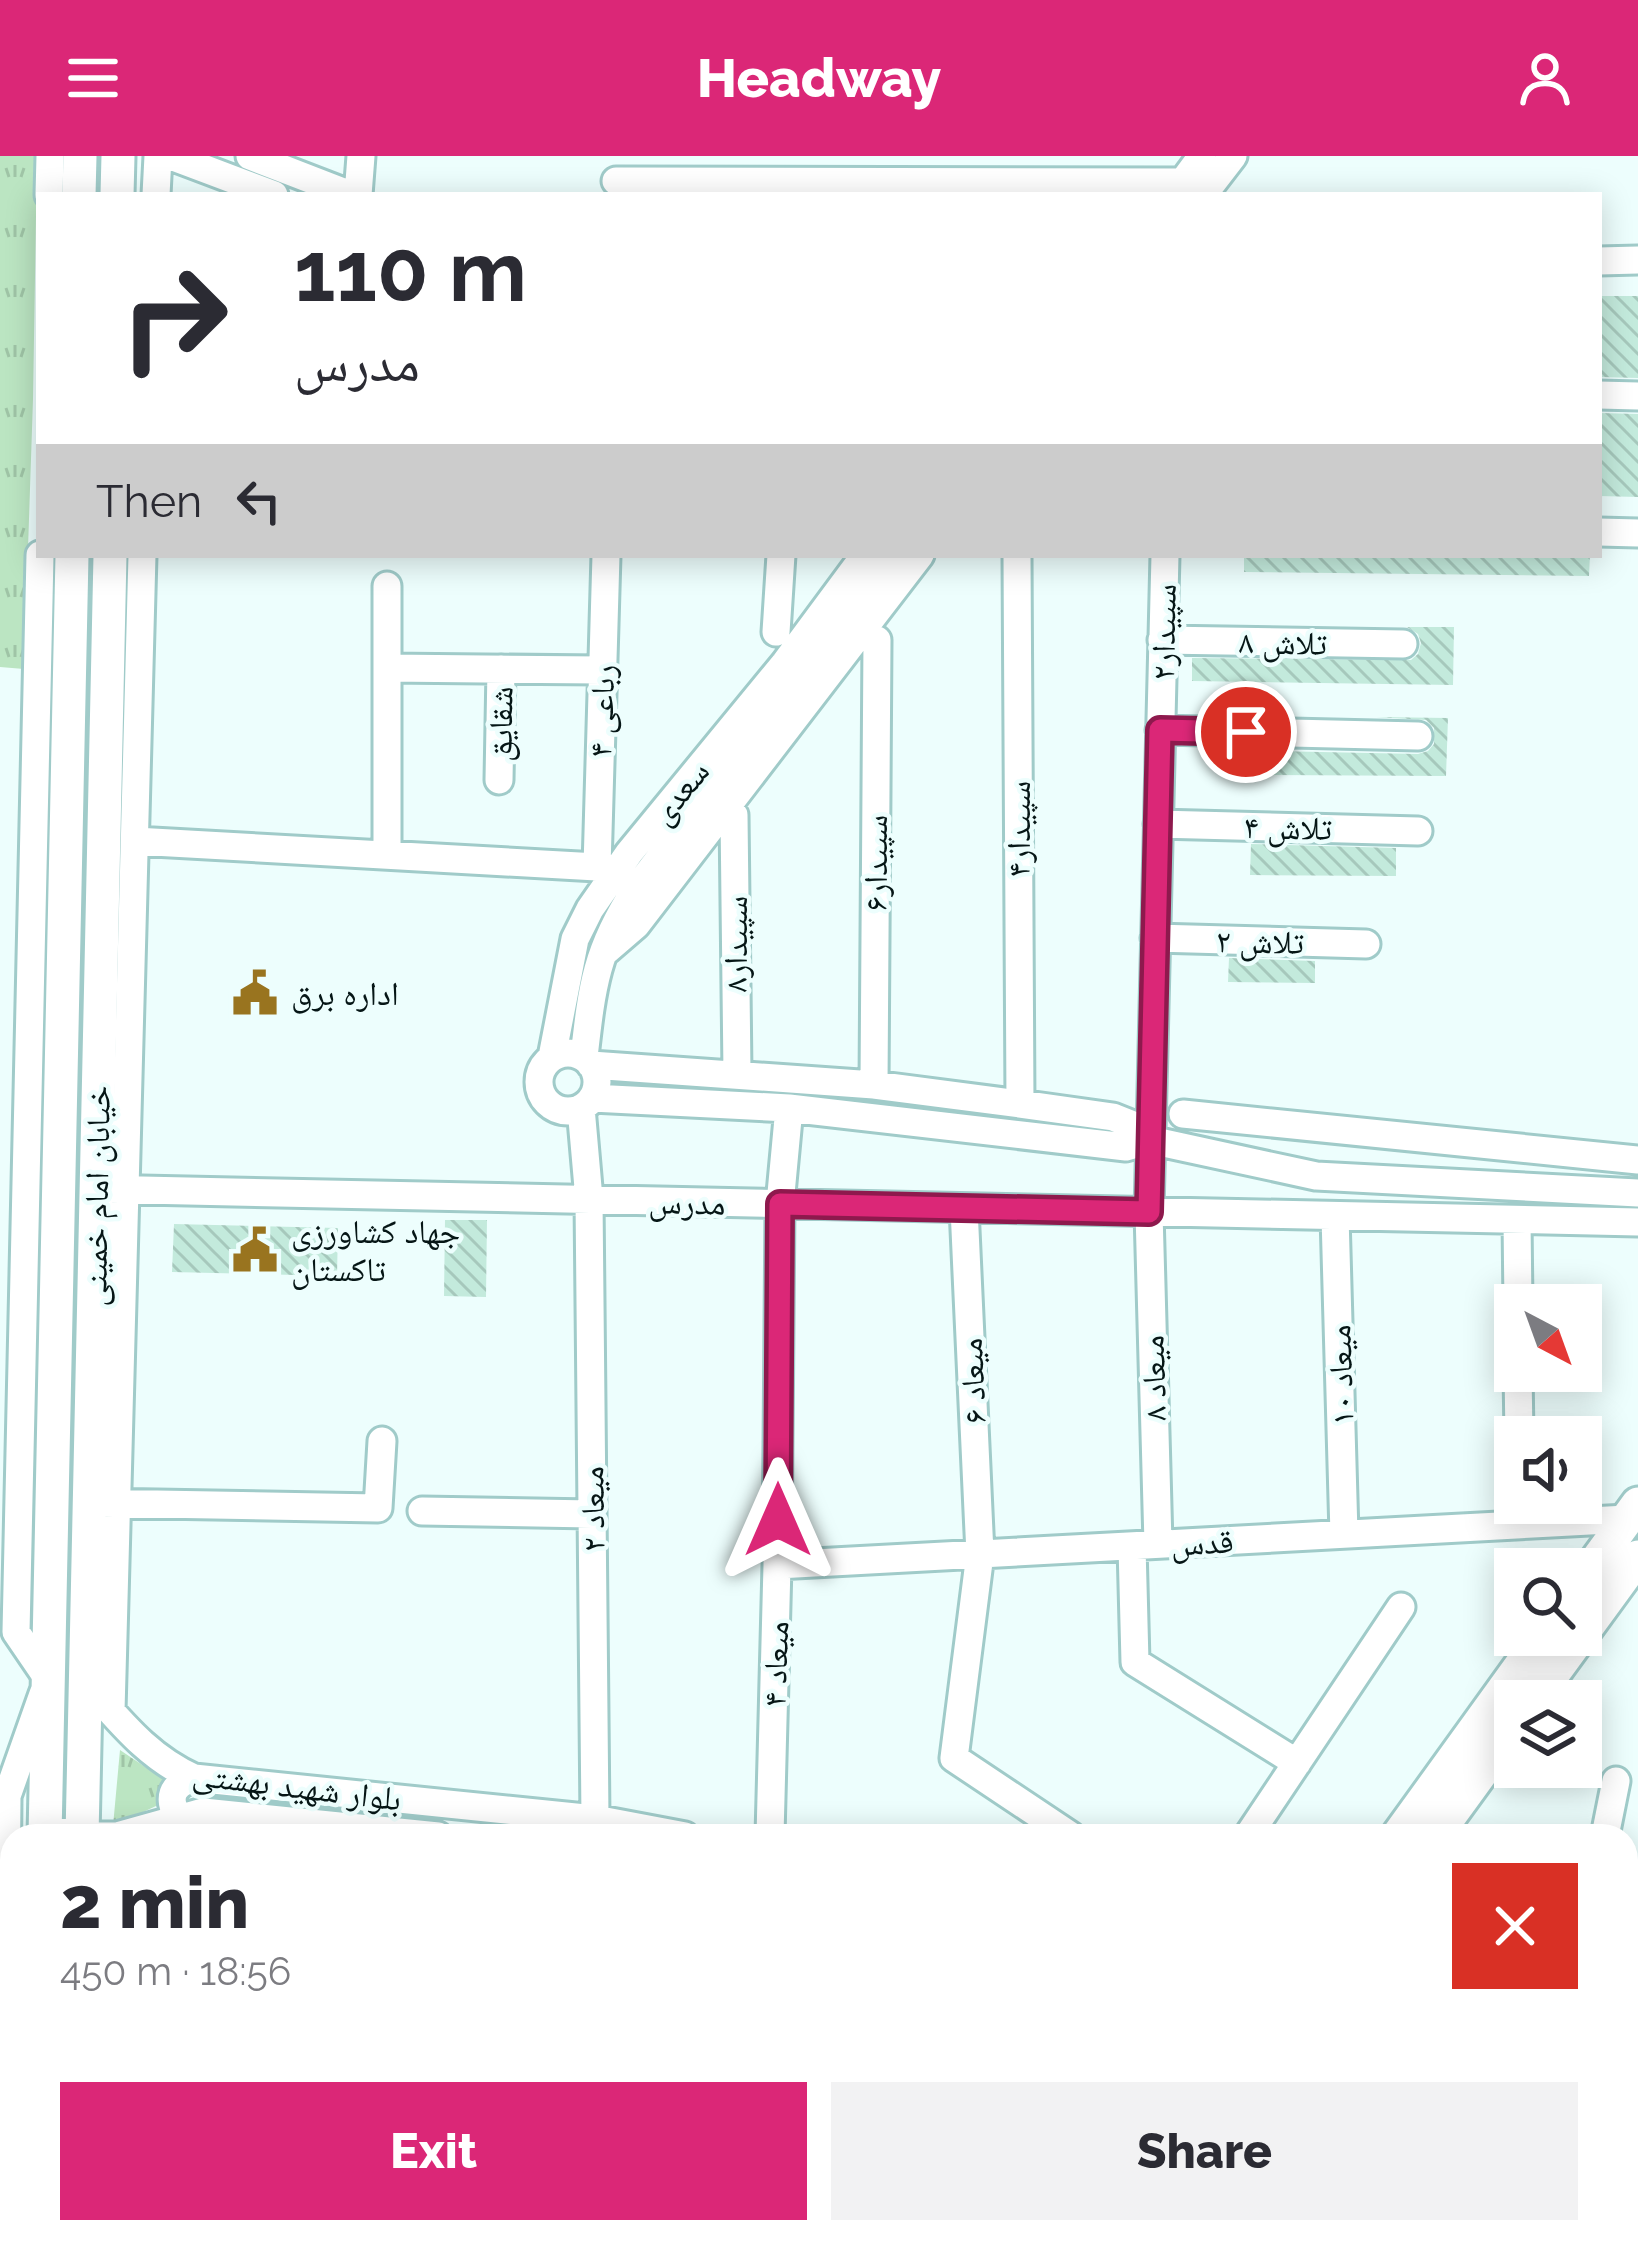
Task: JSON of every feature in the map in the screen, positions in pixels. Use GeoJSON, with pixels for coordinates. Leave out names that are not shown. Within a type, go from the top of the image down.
{"type":"FeatureCollection","features":[{"type":"Feature","properties":{"kind":"main road"},"geometry":{"type":"LineString","coordinates":[[79,192],[80,156]]}},
{"type":"Feature","properties":{"kind":"main road"},"geometry":{"type":"LineString","coordinates":[[117,192],[118,156]]}},
{"type":"Feature","properties":{"kind":"main road","name":"خیابان امام خمینی"},"geometry":{"type":"LineString","coordinates":[[45,1824],[72,558]]}},
{"type":"Feature","properties":{"kind":"main road","name":"خیابان امام خمینی"},"geometry":{"type":"LineString","coordinates":[[82,1824],[86,1682],[103,1503],[111,1189],[110,558]]}},
{"type":"Feature","properties":{"kind":"main road"},"geometry":{"type":"LineString","coordinates":[[58,1189],[111,1189]]}},
{"type":"Feature","properties":{"kind":"main road"},"geometry":{"type":"LineString","coordinates":[[1602,1553],[1632,1511]]}},
{"type":"Feature","properties":{"kind":"main road"},"geometry":{"type":"LineString","coordinates":[[1548,1680],[1638,1557]]}},
{"type":"Feature","properties":{"kind":"main road"},"geometry":{"type":"LineString","coordinates":[[1407,1824],[1528,1656]]}},
{"type":"Feature","properties":{"kind":"main road"},"geometry":{"type":"LineString","coordinates":[[49,1679],[86,1682]]}},
{"type":"Feature","properties":{"kind":"main road"},"geometry":{"type":"LineString","coordinates":[[1444,1824],[1494,1755]]}},
{"type":"Feature","properties":{"kind":"street"},"geometry":{"type":"LineString","coordinates":[[49,192],[50,156]]}},
{"type":"Feature","properties":{"kind":"street"},"geometry":{"type":"LineString","coordinates":[[156,192],[158,156]]}},
{"type":"Feature","properties":{"kind":"street"},"geometry":{"type":"LineString","coordinates":[[171,156],[266,192]]}},
{"type":"Feature","properties":{"kind":"street"},"geometry":{"type":"LineString","coordinates":[[250,156],[306,187],[336,192]]}},
{"type":"Feature","properties":{"kind":"street"},"geometry":{"type":"LineString","coordinates":[[355,192],[361,156]]}},
{"type":"Feature","properties":{"kind":"street"},"geometry":{"type":"LineString","coordinates":[[1174,182],[1202,156]]}},
{"type":"Feature","properties":{"kind":"street"},"geometry":{"type":"LineString","coordinates":[[616,177],[788,177],[975,188],[1035,169],[1174,182],[1233,156]]}},
{"type":"Feature","properties":{"kind":"street"},"geometry":{"type":"LineString","coordinates":[[1602,261],[1638,260]]}},
{"type":"Feature","properties":{"kind":"street"},"geometry":{"type":"LineString","coordinates":[[1602,395],[1638,396]]}},
{"type":"Feature","properties":{"kind":"street"},"geometry":{"type":"LineString","coordinates":[[1602,532],[1638,533]]}},
{"type":"Feature","properties":{"kind":"street"},"geometry":{"type":"LineString","coordinates":[[40,558],[16,1632],[49,1679]]}},
{"type":"Feature","properties":{"kind":"street"},"geometry":{"type":"LineString","coordinates":[[111,1189],[135,841],[142,558]]}},
{"type":"Feature","properties":{"kind":"street","name":"رباعی ۴"},"geometry":{"type":"LineString","coordinates":[[386,855],[597,868],[606,558]]}},
{"type":"Feature","properties":{"kind":"street"},"geometry":{"type":"LineString","coordinates":[[776,632],[781,558]]}},
{"type":"Feature","properties":{"kind":"street","name":"سعدی"},"geometry":{"type":"LineString","coordinates":[[552,1057],[575,939],[590,909],[629,853],[864,558]]}},
{"type":"Feature","properties":{"kind":"street","name":"سعدی"},"geometry":{"type":"LineString","coordinates":[[587,1061],[591,992],[599,957],[618,917],[890,558]]}},
{"type":"Feature","properties":{"kind":"street","name":"سعدی"},"geometry":{"type":"LineString","coordinates":[[599,957],[636,926],[918,558]]}},
{"type":"Feature","properties":{"kind":"street","name":"سپیدار۴"},"geometry":{"type":"LineString","coordinates":[[1017,558],[1020,1104]]}},
{"type":"Feature","properties":{"kind":"street","name":"سپیدار۲"},"geometry":{"type":"LineString","coordinates":[[1150,1140],[1165,558]]}},
{"type":"Feature","properties":{"kind":"street"},"geometry":{"type":"LineString","coordinates":[[135,841],[386,855],[387,586]]}},
{"type":"Feature","properties":{"kind":"street","name":"سپیدار۶"},"geometry":{"type":"LineString","coordinates":[[874,1085],[877,640]]}},
{"type":"Feature","properties":{"kind":"street","name":"تلاش ۸"},"geometry":{"type":"LineString","coordinates":[[1162,640],[1403,644]]}},
{"type":"Feature","properties":{"kind":"street"},"geometry":{"type":"LineString","coordinates":[[387,668],[602,670]]}},
{"type":"Feature","properties":{"kind":"street","name":"شقایق"},"geometry":{"type":"LineString","coordinates":[[499,780],[501,669]]}},
{"type":"Feature","properties":{"kind":"street"},"geometry":{"type":"LineString","coordinates":[[1160,730],[1418,736]]}},
{"type":"Feature","properties":{"kind":"street","name":"سپیدار۸"},"geometry":{"type":"LineString","coordinates":[[734,815],[736,1073]]}},
{"type":"Feature","properties":{"kind":"street","name":"تلاش ۴"},"geometry":{"type":"LineString","coordinates":[[1158,824],[1418,831]]}},
{"type":"Feature","properties":{"kind":"street","name":"تلاش ۲"},"geometry":{"type":"LineString","coordinates":[[1155,938],[1366,944]]}},
{"type":"Feature","properties":{"kind":"street"},"geometry":{"type":"LineString","coordinates":[[1150,1140],[1133,1125],[1113,1118],[874,1085],[587,1061],[569,1052],[552,1057],[541,1070],[539,1088],[548,1103],[564,1111],[587,1103],[789,1108],[1126,1147],[1150,1140],[1316,1176],[1638,1193]]}},
{"type":"Feature","properties":{"kind":"street"},"geometry":{"type":"LineString","coordinates":[[587,1061],[597,1083],[587,1103],[589,1199]]}},
{"type":"Feature","properties":{"kind":"street","name":"میعاد ۴"},"geometry":{"type":"LineString","coordinates":[[770,1824],[778,1565],[780,1204],[789,1108]]}},
{"type":"Feature","properties":{"kind":"street"},"geometry":{"type":"LineString","coordinates":[[1183,1114],[1638,1160]]}},
{"type":"Feature","properties":{"kind":"street","name":"میعاد ۱۰"},"geometry":{"type":"LineString","coordinates":[[1323,1128],[1316,1176],[1323,1215],[1345,1534]]}},
{"type":"Feature","properties":{"kind":"street","name":"میعاد ۸"},"geometry":{"type":"LineString","coordinates":[[1150,1140],[1145,1545],[1135,1662],[1297,1763]]}},
{"type":"Feature","properties":{"kind":"street","name":"مدرس"},"geometry":{"type":"LineString","coordinates":[[111,1189],[1638,1222]]}},
{"type":"Feature","properties":{"kind":"street","name":"میعاد ۲"},"geometry":{"type":"LineString","coordinates":[[589,1199],[595,1820]]}},
{"type":"Feature","properties":{"kind":"street","name":"میعاد ۶"},"geometry":{"type":"LineString","coordinates":[[964,1208],[980,1554],[953,1758],[1053,1824]]}},
{"type":"Feature","properties":{"kind":"street"},"geometry":{"type":"LineString","coordinates":[[1517,1220],[1518,1284]]}},
{"type":"Feature","properties":{"kind":"street"},"geometry":{"type":"LineString","coordinates":[[111,1712],[103,1503],[378,1508],[382,1441]]}},
{"type":"Feature","properties":{"kind":"street"},"geometry":{"type":"LineString","coordinates":[[422,1511],[592,1514]]}},
{"type":"Feature","properties":{"kind":"street","name":"قدس"},"geometry":{"type":"LineString","coordinates":[[1602,1512],[1632,1511]]}},
{"type":"Feature","properties":{"kind":"street","name":"قدس"},"geometry":{"type":"LineString","coordinates":[[778,1565],[1345,1534],[1494,1517]]}},
{"type":"Feature","properties":{"kind":"street"},"geometry":{"type":"LineString","coordinates":[[1256,1824],[1401,1607]]}},
{"type":"Feature","properties":{"kind":"street"},"geometry":{"type":"LineString","coordinates":[[0,1641],[23,1673],[49,1679]]}},
{"type":"Feature","properties":{"kind":"street"},"geometry":{"type":"LineString","coordinates":[[4,1796],[49,1679]]}},
{"type":"Feature","properties":{"kind":"street","name":"بلوار شهید بهشتی"},"geometry":{"type":"LineString","coordinates":[[86,1682],[135,1739],[194,1778],[618,1824]]}},
{"type":"Feature","properties":{"kind":"street"},"geometry":{"type":"LineString","coordinates":[[178,1824],[172,1798],[176,1788],[194,1778]]}},
{"type":"Feature","properties":{"kind":"street"},"geometry":{"type":"LineString","coordinates":[[1607,1824],[1616,1781]]}},
{"type":"Feature","properties":{"kind":"street","name":"بلوار شهید بهشتی"},"geometry":{"type":"LineString","coordinates":[[188,1824],[203,1812],[320,1824]]}},
{"type":"Feature","properties":{"kind":"green space"},"geometry":{"type":"Polygon","coordinates":[[[0,156],[37,156],[24,669],[0,667],[0,156]]]}},
{"type":"Feature","properties":{"kind":"green space"},"geometry":{"type":"Polygon","coordinates":[[[120,1750],[184,1793],[117,1824],[113,1824],[120,1750]]]}},
{"type":"Feature","properties":{"kind":"building"},"geometry":{"type":"Polygon","coordinates":[[[1602,296],[1638,296],[1638,378],[1602,377],[1602,296]]]}},
{"type":"Feature","properties":{"kind":"building"},"geometry":{"type":"Polygon","coordinates":[[[1602,413],[1638,414],[1638,497],[1602,496],[1602,413]]]}},
{"type":"Feature","properties":{"kind":"building"},"geometry":{"type":"Polygon","coordinates":[[[1244,558],[1590,558],[1589,576],[1244,572],[1244,558]]]}},
{"type":"Feature","properties":{"kind":"building"},"geometry":{"type":"Polygon","coordinates":[[[1407,627],[1454,627],[1453,685],[1192,681],[1192,658],[1411,660],[1421,643],[1418,634],[1407,627]]]}},
{"type":"Feature","properties":{"kind":"building"},"geometry":{"type":"Polygon","coordinates":[[[1376,717],[1448,718],[1446,776],[1272,775],[1272,751],[1418,754],[1434,744],[1434,728],[1426,720],[1376,717]]]}},
{"type":"Feature","properties":{"kind":"building"},"geometry":{"type":"Polygon","coordinates":[[[1251,844],[1396,848],[1396,876],[1250,875],[1251,844]]]}},
{"type":"Feature","properties":{"kind":"building"},"geometry":{"type":"Polygon","coordinates":[[[1229,958],[1315,961],[1315,983],[1228,982],[1229,958]]]}},
{"type":"Feature","properties":{"kind":"building"},"geometry":{"type":"Polygon","coordinates":[[[445,1220],[487,1220],[486,1297],[444,1296],[445,1220]]]}},
{"type":"Feature","properties":{"kind":"building","name":"جهاد کشاورزی تاکستان"},"geometry":{"type":"Polygon","coordinates":[[[174,1224],[338,1228],[337,1276],[172,1272],[174,1224]]]}},
{"type":"Feature","properties":{"kind":"place","name":"اداره برق"},"geometry":{"type":"Point","coordinates":[255,993]}},
{"type":"Feature","properties":{"kind":"place","name":"جهاد کشاورزی تاکستان"},"geometry":{"type":"Point","coordinates":[255,1250]}},
{"type":"Feature","properties":{"kind":"route"},"geometry":{"type":"LineString","coordinates":[[778,1520],[780,1204],[1149,1212],[1160,730],[1246,732]]}}]}
